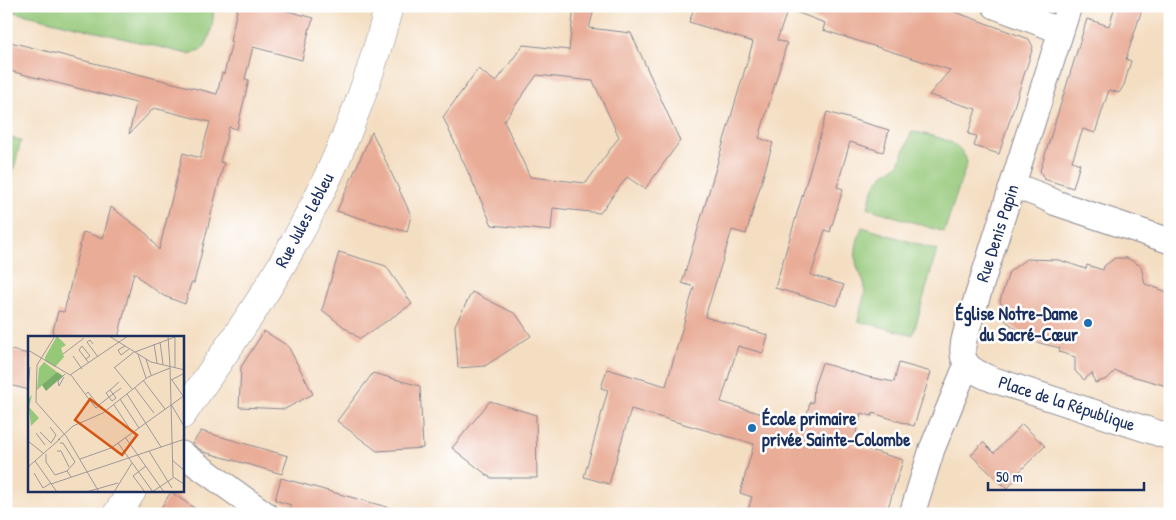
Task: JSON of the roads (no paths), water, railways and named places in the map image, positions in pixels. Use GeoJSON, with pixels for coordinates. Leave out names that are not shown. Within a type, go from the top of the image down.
{"type":"FeatureCollection","features":[{"type":"Feature","properties":{"kind":"main road","name":"Rue Jules Lebleu"},"geometry":{"type":"LineString","coordinates":[[184,412],[249,316],[279,267],[318,196],[360,104],[389,6]]}},
{"type":"Feature","properties":{"kind":"main road"},"geometry":{"type":"LineString","coordinates":[[117,514],[131,492]]}},
{"type":"Feature","properties":{"kind":"street"},"geometry":{"type":"LineString","coordinates":[[995,6],[1061,30]]}},
{"type":"Feature","properties":{"kind":"street","name":"Rue Denis Papin"},"geometry":{"type":"LineString","coordinates":[[912,514],[932,449],[967,364],[962,354],[963,343],[1069,6]]}},
{"type":"Feature","properties":{"kind":"street"},"geometry":{"type":"LineString","coordinates":[[1013,185],[1056,203],[1170,240]]}},
{"type":"Feature","properties":{"kind":"street","name":"Place de la République"},"geometry":{"type":"LineString","coordinates":[[967,364],[978,373],[994,380],[1170,437]]}},
{"type":"Feature","properties":{"kind":"street"},"geometry":{"type":"LineString","coordinates":[[184,455],[265,514]]}},
{"type":"Feature","properties":{"kind":"place","name":"Église Notre-Dame du Sacré-Cœur"},"geometry":{"type":"Point","coordinates":[1088,323]}},
{"type":"Feature","properties":{"kind":"place","name":"École primaire privée Sainte-Colombe"},"geometry":{"type":"Point","coordinates":[752,428]}}]}
